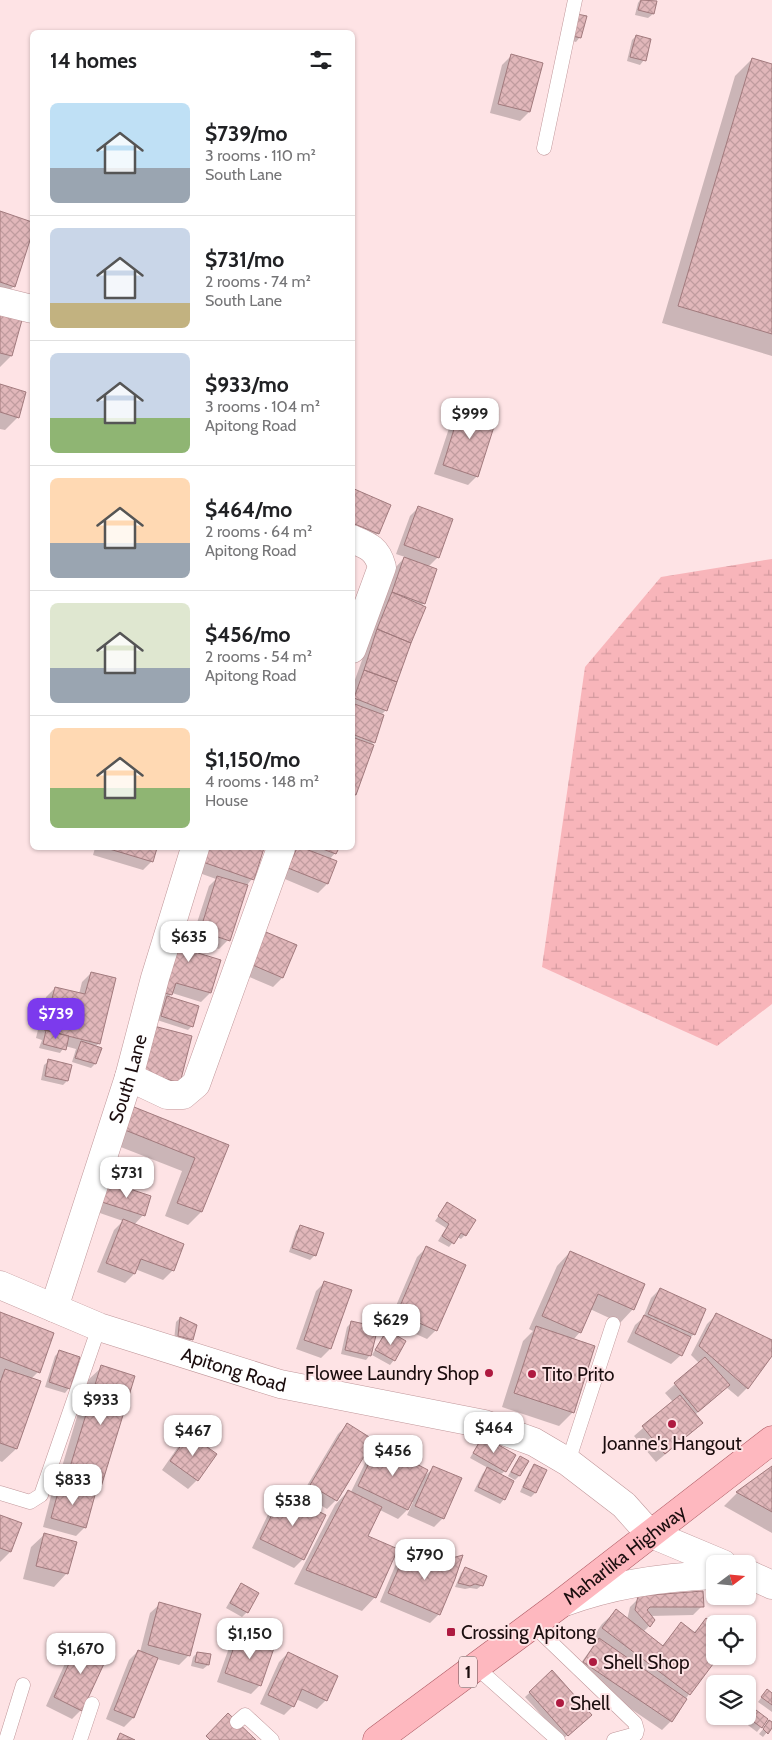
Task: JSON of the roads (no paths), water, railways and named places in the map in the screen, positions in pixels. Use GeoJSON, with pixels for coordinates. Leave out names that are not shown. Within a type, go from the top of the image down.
{"type":"FeatureCollection","features":[{"type":"Feature","properties":{"kind":"main road","name":"Maharlika Highway"},"geometry":{"type":"LineString","coordinates":[[387,1737],[475,1666],[559,1605],[649,1533],[772,1440]]}},
{"type":"Feature","properties":{"kind":"street"},"geometry":{"type":"LineString","coordinates":[[0,301],[30,308]]}},
{"type":"Feature","properties":{"kind":"street"},"geometry":{"type":"LineString","coordinates":[[355,540],[369,546],[379,556],[382,567],[355,641]]}},
{"type":"Feature","properties":{"kind":"street","name":"South Lane"},"geometry":{"type":"LineString","coordinates":[[54,1308],[130,1077],[155,978],[194,850]]}},
{"type":"Feature","properties":{"kind":"street"},"geometry":{"type":"LineString","coordinates":[[130,1077],[167,1095],[183,1095],[196,1084],[280,850]]}},
{"type":"Feature","properties":{"kind":"street","name":"Apitong Road"},"geometry":{"type":"LineString","coordinates":[[0,1285],[99,1327],[280,1384],[484,1424],[534,1442],[568,1462],[624,1505],[649,1533]]}},
{"type":"Feature","properties":{"kind":"street"},"geometry":{"type":"LineString","coordinates":[[649,1533],[706,1557]]}},
{"type":"Feature","properties":{"kind":"street"},"geometry":{"type":"LineString","coordinates":[[559,1605],[585,1595],[621,1586],[655,1580],[706,1576]]}},
{"type":"Feature","properties":{"kind":"lane"},"geometry":{"type":"LineString","coordinates":[[544,148],[575,0]]}},
{"type":"Feature","properties":{"kind":"lane"},"geometry":{"type":"LineString","coordinates":[[568,1462],[612,1324]]}},
{"type":"Feature","properties":{"kind":"lane"},"geometry":{"type":"LineString","coordinates":[[0,1493],[30,1502],[41,1495],[99,1327]]}},
{"type":"Feature","properties":{"kind":"lane"},"geometry":{"type":"LineString","coordinates":[[532,1624],[635,1723],[636,1734],[614,1740]]}},
{"type":"Feature","properties":{"kind":"lane"},"geometry":{"type":"LineString","coordinates":[[475,1666],[558,1740]]}},
{"type":"Feature","properties":{"kind":"lane"},"geometry":{"type":"LineString","coordinates":[[6,1740],[23,1685]]}},
{"type":"Feature","properties":{"kind":"lane"},"geometry":{"type":"LineString","coordinates":[[80,1740],[92,1704]]}},
{"type":"Feature","properties":{"kind":"lane"},"geometry":{"type":"LineString","coordinates":[[237,1722],[245,1715],[272,1740]]}},
{"type":"Feature","properties":{"kind":"place","name":"Flowee Laundry Shop"},"geometry":{"type":"Point","coordinates":[489,1373]}},
{"type":"Feature","properties":{"kind":"place","name":"Tito Prito"},"geometry":{"type":"Point","coordinates":[532,1374]}},
{"type":"Feature","properties":{"kind":"place","name":"Joanne's Hangout"},"geometry":{"type":"Point","coordinates":[672,1424]}},
{"type":"Feature","properties":{"kind":"place","name":"Crossing Apitong"},"geometry":{"type":"Point","coordinates":[451,1632]}},
{"type":"Feature","properties":{"kind":"place","name":"Shell Shop"},"geometry":{"type":"Point","coordinates":[593,1662]}},
{"type":"Feature","properties":{"kind":"place","name":"Shell"},"geometry":{"type":"Point","coordinates":[560,1703]}}]}
